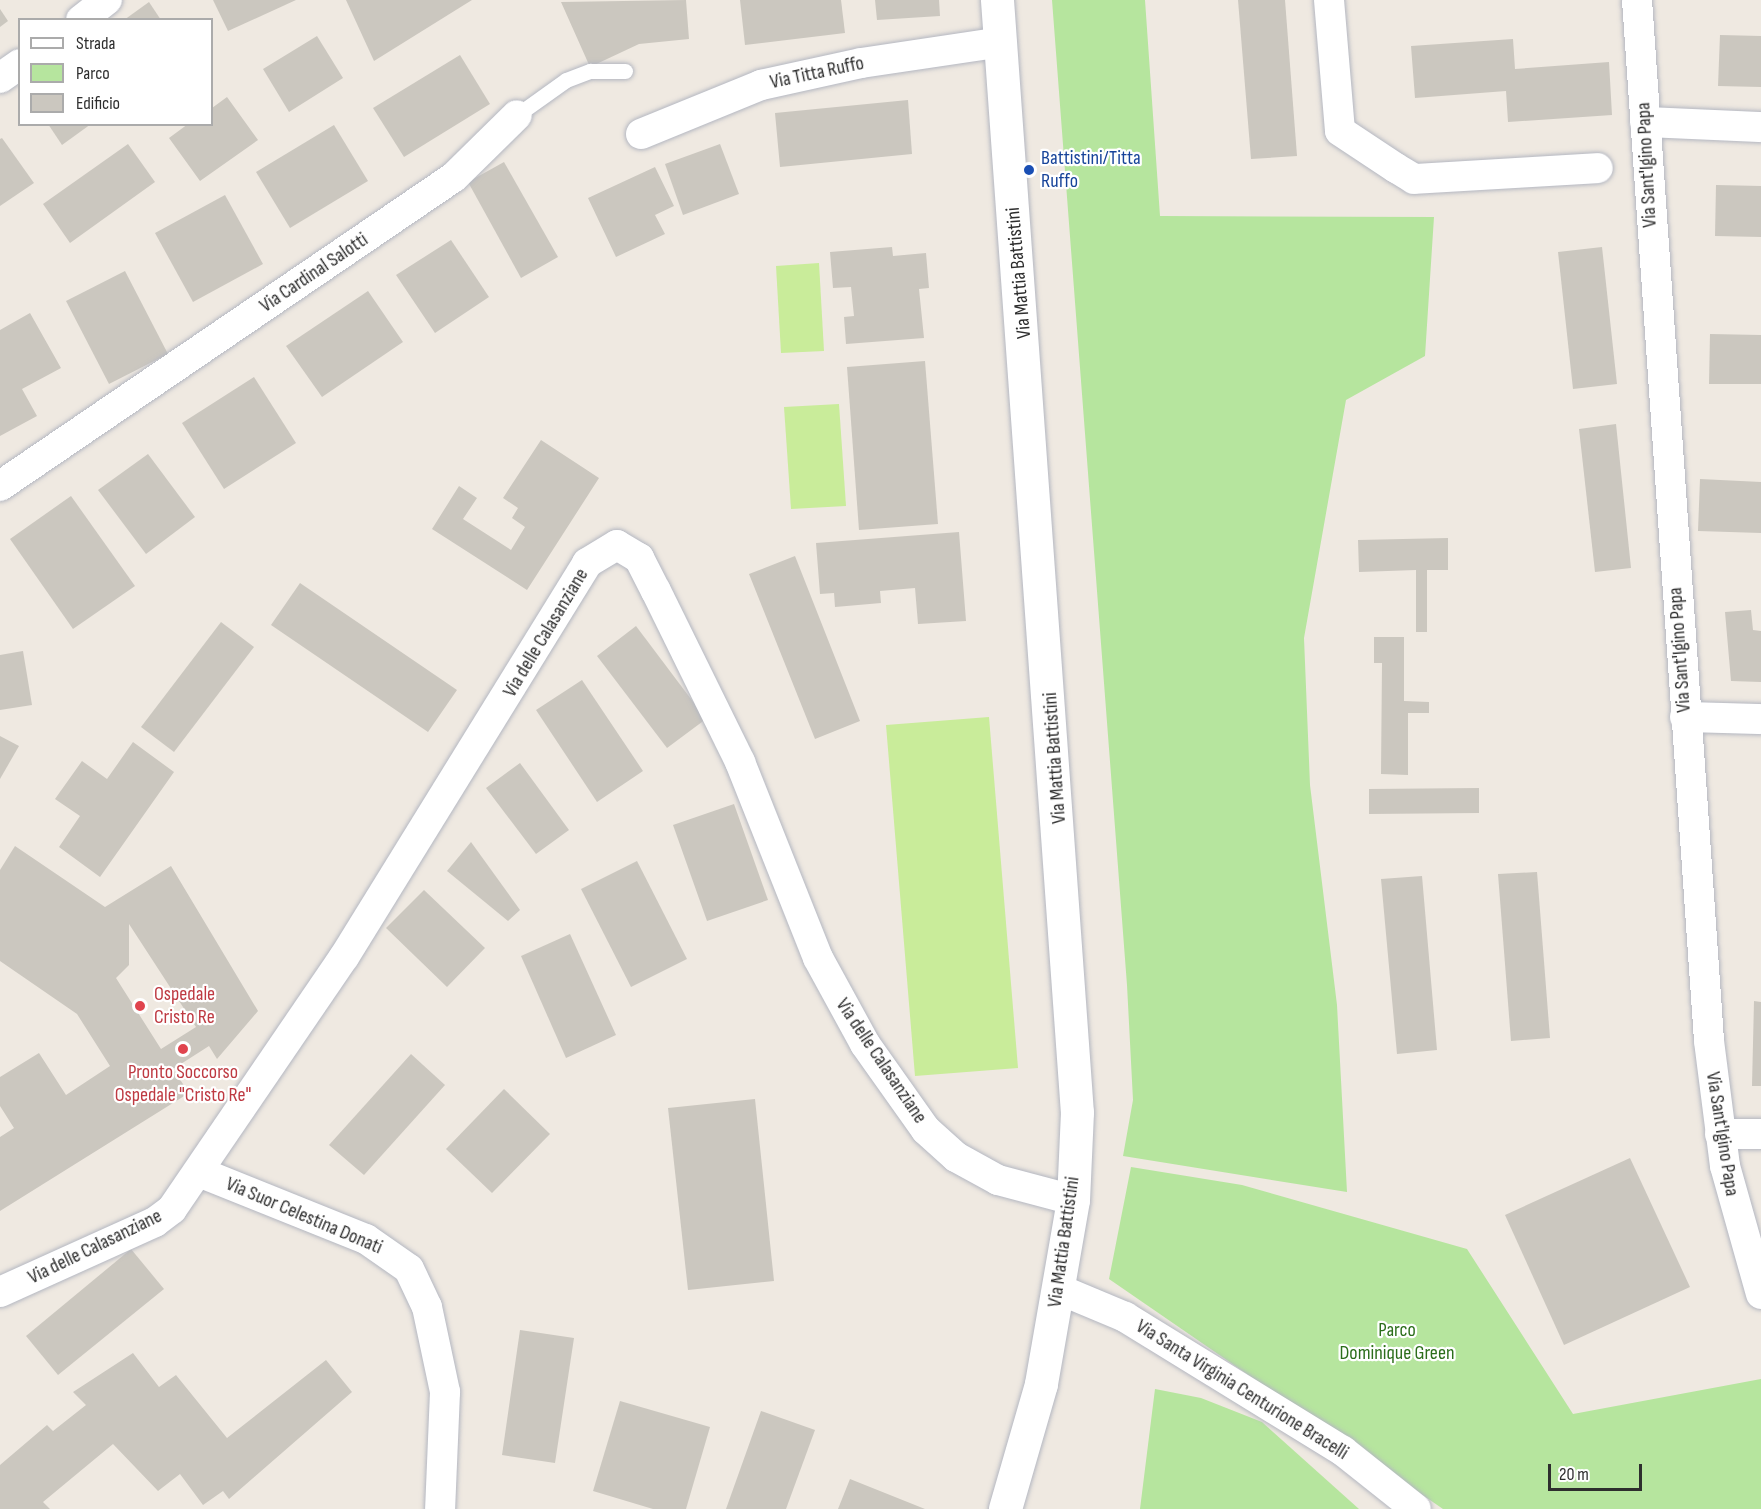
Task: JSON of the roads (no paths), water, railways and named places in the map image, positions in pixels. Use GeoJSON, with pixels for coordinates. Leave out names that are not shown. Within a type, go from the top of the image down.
{"type":"FeatureCollection","features":[{"type":"Feature","properties":{"kind":"main road","name":"Via Mattia Battistini"},"geometry":{"type":"LineString","coordinates":[[997,0],[1074,1009],[1073,1200],[1041,1384],[1005,1509]]}},
{"type":"Feature","properties":{"kind":"street"},"geometry":{"type":"LineString","coordinates":[[84,18],[107,0]]}},
{"type":"Feature","properties":{"kind":"street"},"geometry":{"type":"LineString","coordinates":[[1329,0],[1340,131],[1396,168],[1414,179],[1598,168]]}},
{"type":"Feature","properties":{"kind":"street","name":"Via Sant'Igino Papa"},"geometry":{"type":"LineString","coordinates":[[1637,0],[1685,717],[1720,1134],[1740,1234],[1761,1294]]}},
{"type":"Feature","properties":{"kind":"street","name":"Via Titta Ruffo"},"geometry":{"type":"LineString","coordinates":[[641,134],[761,85],[861,63],[1001,42]]}},
{"type":"Feature","properties":{"kind":"street"},"geometry":{"type":"LineString","coordinates":[[0,78],[18,65]]}},
{"type":"Feature","properties":{"kind":"street","name":"Via Cardinal Salotti"},"geometry":{"type":"LineString","coordinates":[[0,486],[454,177],[517,115]]}},
{"type":"Feature","properties":{"kind":"street"},"geometry":{"type":"LineString","coordinates":[[1645,122],[1761,127]]}},
{"type":"Feature","properties":{"kind":"street","name":"Via delle Calasanziane"},"geometry":{"type":"LineString","coordinates":[[0,1292],[163,1217],[199,1172],[344,957],[587,563],[617,545],[639,558],[656,591],[740,762],[818,958],[865,1044],[926,1130],[956,1157],[998,1180],[1073,1200]]}},
{"type":"Feature","properties":{"kind":"street"},"geometry":{"type":"LineString","coordinates":[[1685,717],[1761,719]]}},
{"type":"Feature","properties":{"kind":"street"},"geometry":{"type":"LineString","coordinates":[[1720,1134],[1761,1134]]}},
{"type":"Feature","properties":{"kind":"street","name":"Via Suor Celestina Donati"},"geometry":{"type":"LineString","coordinates":[[199,1172],[366,1239],[409,1269],[425,1301],[445,1392],[440,1509]]}},
{"type":"Feature","properties":{"kind":"street","name":"Via Santa Virginia Centurione Bracelli"},"geometry":{"type":"LineString","coordinates":[[1058,1288],[1125,1317],[1333,1445],[1416,1509]]}},
{"type":"Feature","properties":{"kind":"lane","name":"Via Cardinal Salotti"},"geometry":{"type":"LineString","coordinates":[[517,115],[574,77],[590,71],[625,71]]}},
{"type":"Feature","properties":{"kind":"place","name":"Battistini/Titta Ruffo"},"geometry":{"type":"Point","coordinates":[1029,170]}},
{"type":"Feature","properties":{"kind":"place","name":"Ospedale Cristo Re"},"geometry":{"type":"Point","coordinates":[140,1006]}},
{"type":"Feature","properties":{"kind":"place","name":"Pronto Soccorso Ospedale \"Cristo Re\""},"geometry":{"type":"Point","coordinates":[183,1049]}},
{"type":"Feature","properties":{"kind":"park label","name":"Parco Dominique Green"},"geometry":{"type":"Point","coordinates":[1397,1342]}}]}
